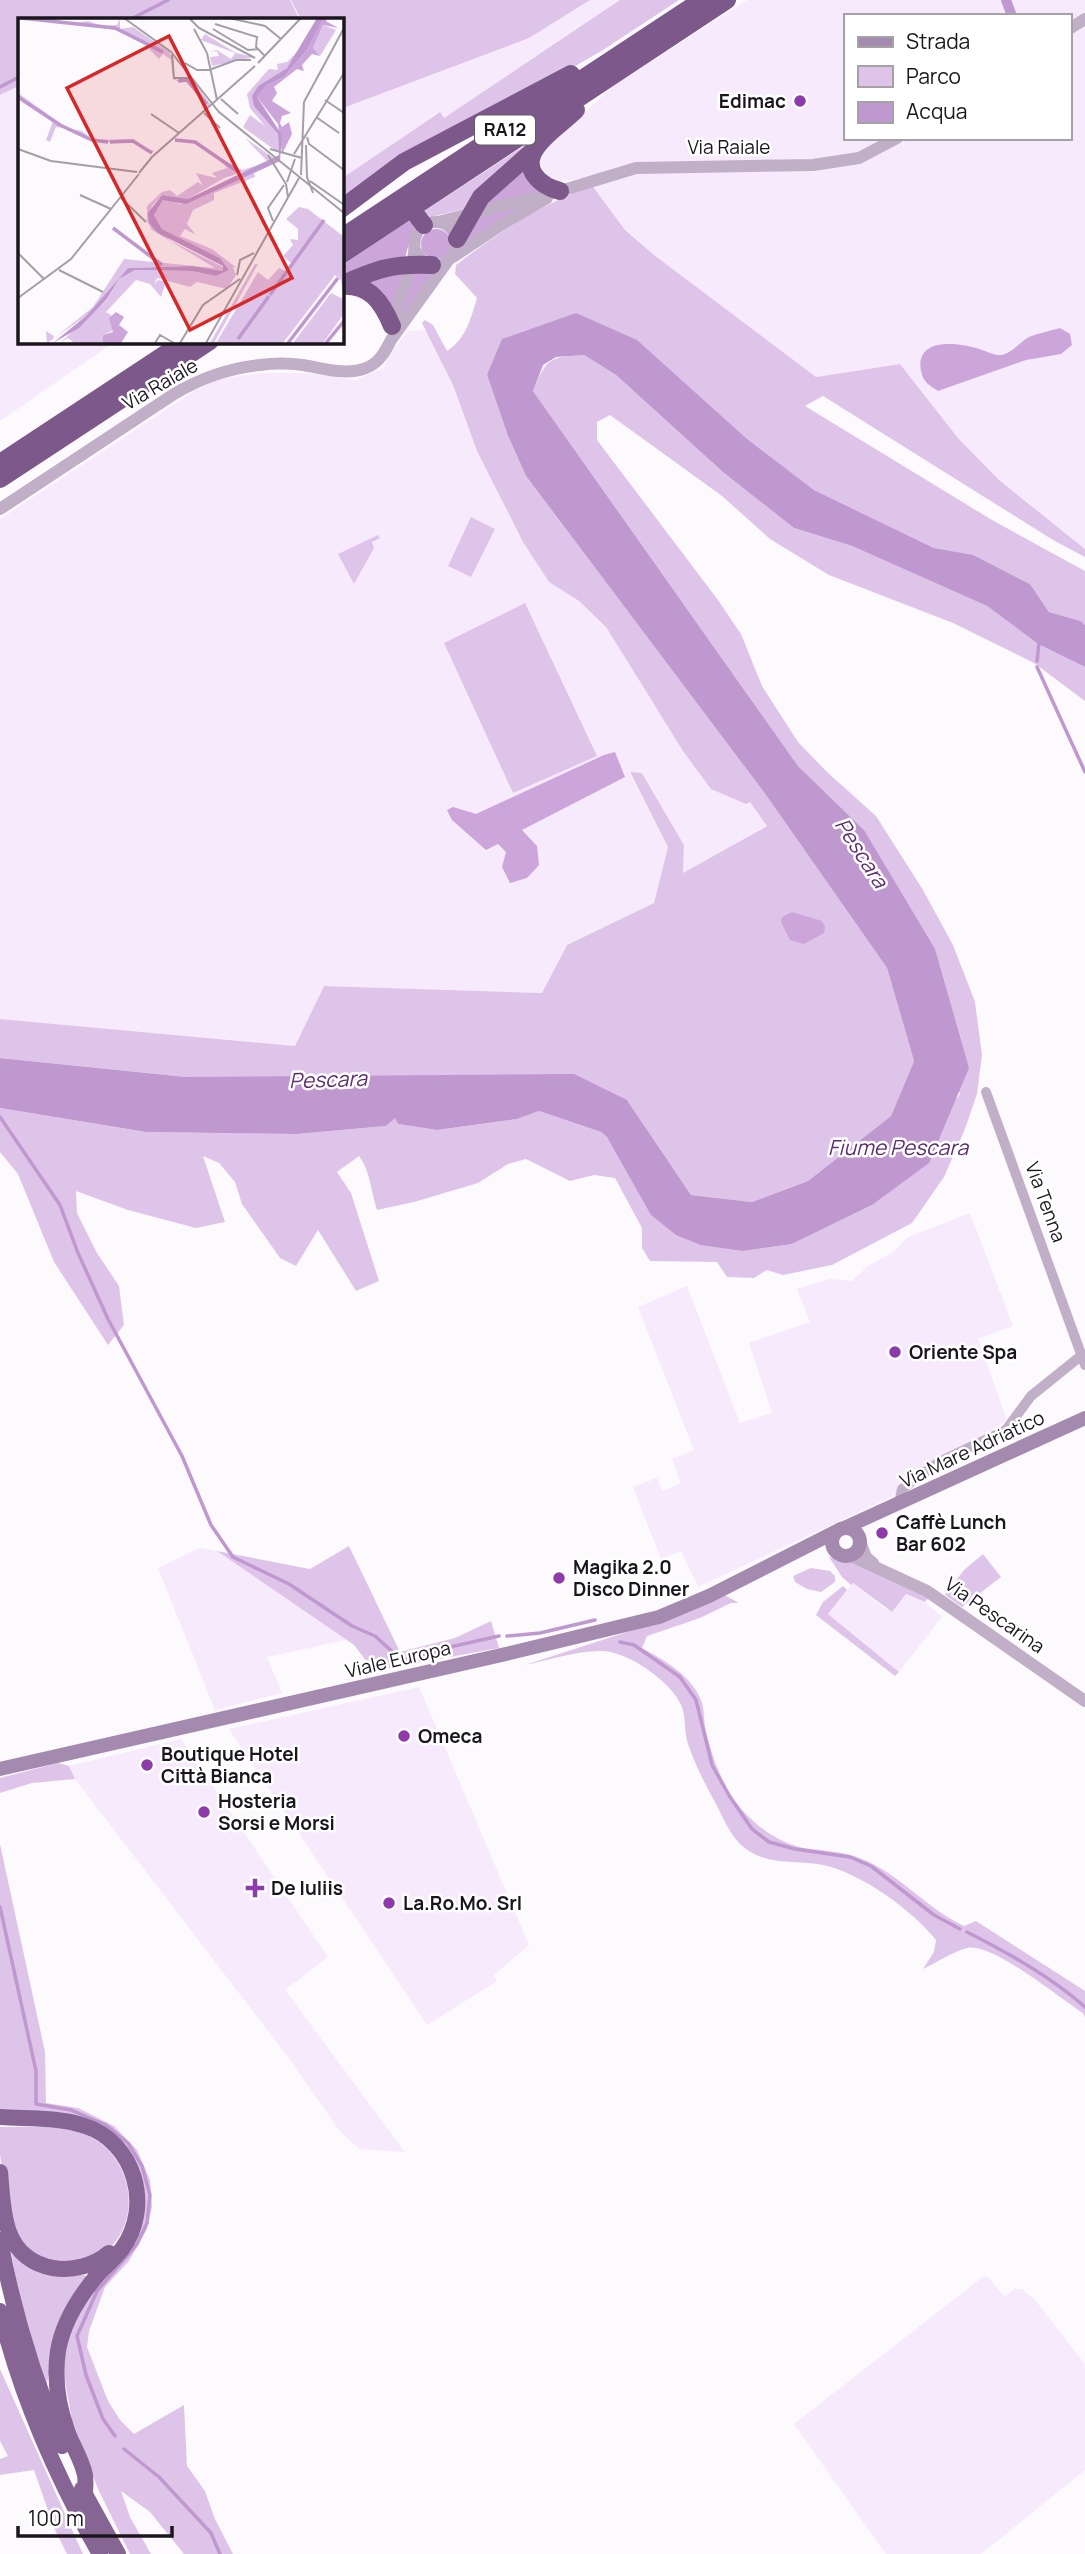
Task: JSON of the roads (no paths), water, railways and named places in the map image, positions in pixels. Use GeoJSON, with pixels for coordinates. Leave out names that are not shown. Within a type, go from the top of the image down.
{"type":"FeatureCollection","features":[{"type":"Feature","properties":{"kind":"highway","name":"RA12"},"geometry":{"type":"LineString","coordinates":[[343,237],[702,0]]}},
{"type":"Feature","properties":{"kind":"highway","name":"RA12"},"geometry":{"type":"LineString","coordinates":[[343,254],[727,0]]}},
{"type":"Feature","properties":{"kind":"highway"},"geometry":{"type":"LineString","coordinates":[[343,208],[393,181],[404,162],[589,64],[648,26],[668,22]]}},
{"type":"Feature","properties":{"kind":"highway"},"geometry":{"type":"LineString","coordinates":[[457,239],[481,197],[576,110],[585,94]]}},
{"type":"Feature","properties":{"kind":"highway"},"geometry":{"type":"LineString","coordinates":[[535,149],[532,162],[534,175],[542,185],[560,191]]}},
{"type":"Feature","properties":{"kind":"highway"},"geometry":{"type":"LineString","coordinates":[[343,285],[413,257],[444,262]]}},
{"type":"Feature","properties":{"kind":"highway"},"geometry":{"type":"LineString","coordinates":[[343,286],[356,286],[372,294],[383,306],[391,333]]}},
{"type":"Feature","properties":{"kind":"highway"},"geometry":{"type":"LineString","coordinates":[[138,372],[152,353],[167,343]]}},
{"type":"Feature","properties":{"kind":"highway"},"geometry":{"type":"LineString","coordinates":[[0,463],[182,343]]}},
{"type":"Feature","properties":{"kind":"highway"},"geometry":{"type":"LineString","coordinates":[[0,479],[207,343]]}},
{"type":"Feature","properties":{"kind":"highway"},"geometry":{"type":"LineString","coordinates":[[0,2117],[82,2125],[97,2131],[113,2143],[125,2158],[135,2180],[137,2208],[131,2231],[123,2247],[89,2285],[74,2307],[58,2352],[58,2397],[67,2431],[85,2474],[85,2496]]}},
{"type":"Feature","properties":{"kind":"highway"},"geometry":{"type":"LineString","coordinates":[[0,2172],[8,2230],[24,2255],[43,2265],[57,2269],[83,2267],[103,2258],[131,2231]]}},
{"type":"Feature","properties":{"kind":"highway"},"geometry":{"type":"LineString","coordinates":[[0,2240],[15,2314],[37,2382],[85,2496],[118,2554]]}},
{"type":"Feature","properties":{"kind":"highway"},"geometry":{"type":"LineString","coordinates":[[0,2313],[22,2385],[49,2455],[100,2554]]}},
{"type":"Feature","properties":{"kind":"main road","name":"Via Mare Adriatico"},"geometry":{"type":"LineString","coordinates":[[840,1530],[1085,1418]]}},
{"type":"Feature","properties":{"kind":"main road"},"geometry":{"type":"LineString","coordinates":[[860,1539],[853,1530],[840,1530],[832,1541],[834,1549],[844,1555],[857,1550],[866,1522],[875,1514]]}},
{"type":"Feature","properties":{"kind":"main road","name":"Viale Europa"},"geometry":{"type":"LineString","coordinates":[[0,1769],[659,1617],[709,1596],[840,1530]]}},
{"type":"Feature","properties":{"kind":"main road","name":"Viale Europa"},"geometry":{"type":"LineString","coordinates":[[793,1553],[816,1551],[844,1555]]}},
{"type":"Feature","properties":{"kind":"street","name":"Via Raiale"},"geometry":{"type":"LineString","coordinates":[[427,221],[560,191],[614,173],[652,166],[788,166],[835,163],[870,155],[894,140]]}},
{"type":"Feature","properties":{"kind":"street","name":"Via Raiale"},"geometry":{"type":"LineString","coordinates":[[391,333],[444,262],[560,191]]}},
{"type":"Feature","properties":{"kind":"street"},"geometry":{"type":"LineString","coordinates":[[413,257],[415,236],[427,221],[450,228],[457,239],[457,246],[444,262]]}},
{"type":"Feature","properties":{"kind":"street","name":"Via Raiale"},"geometry":{"type":"LineString","coordinates":[[0,509],[174,394],[204,378],[237,368],[260,365],[300,365],[337,371],[364,369],[381,358],[413,257]]}},
{"type":"Feature","properties":{"kind":"street","name":"Via Tenna"},"geometry":{"type":"LineString","coordinates":[[986,1092],[1083,1360]]}},
{"type":"Feature","properties":{"kind":"street"},"geometry":{"type":"LineString","coordinates":[[899,1503],[902,1489],[939,1462],[1007,1429],[1031,1396],[1083,1360]]}},
{"type":"Feature","properties":{"kind":"street","name":"Via Pescarina"},"geometry":{"type":"LineString","coordinates":[[860,1539],[866,1557],[879,1567]]}},
{"type":"Feature","properties":{"kind":"street","name":"Via Pescarina"},"geometry":{"type":"LineString","coordinates":[[844,1555],[879,1567],[927,1591],[1085,1701]]}},
{"type":"Feature","properties":{"kind":"water","name":"Fiume Pescara"},"geometry":{"type":"Polygon","coordinates":[[[576,313],[637,340],[747,439],[814,490],[934,548],[973,555],[1030,584],[1049,612],[1081,621],[1085,625],[1085,667],[1038,644],[987,606],[852,546],[794,528],[724,473],[616,375],[584,355],[556,357],[543,365],[533,391],[798,766],[864,830],[935,949],[969,1068],[929,1163],[872,1205],[792,1244],[743,1251],[701,1245],[676,1235],[651,1215],[607,1137],[601,1132],[539,1111],[517,1119],[437,1130],[398,1124],[395,1118],[386,1126],[297,1134],[146,1132],[0,1108],[0,1058],[186,1077],[574,1074],[627,1100],[691,1195],[752,1202],[808,1181],[891,1116],[914,1061],[887,968],[766,795],[526,476],[508,436],[487,375],[502,339],[576,313]]]}},
{"type":"Feature","properties":{"kind":"waterway"},"geometry":{"type":"LineString","coordinates":[[133,18],[168,0]]}},
{"type":"Feature","properties":{"kind":"waterway"},"geometry":{"type":"LineString","coordinates":[[1006,0],[1011,14]]}},
{"type":"Feature","properties":{"kind":"waterway"},"geometry":{"type":"LineString","coordinates":[[0,87],[18,78]]}},
{"type":"Feature","properties":{"kind":"waterway"},"geometry":{"type":"LineString","coordinates":[[1037,661],[1039,643]]}},
{"type":"Feature","properties":{"kind":"waterway"},"geometry":{"type":"LineString","coordinates":[[1037,667],[1085,772]]}},
{"type":"Feature","properties":{"kind":"waterway"},"geometry":{"type":"LineString","coordinates":[[0,1117],[60,1205],[108,1319],[182,1456],[211,1525],[233,1557],[289,1584],[352,1626],[375,1636],[397,1656],[410,1660],[450,1647],[499,1636]]}},
{"type":"Feature","properties":{"kind":"waterway"},"geometry":{"type":"LineString","coordinates":[[507,1636],[540,1633],[595,1620]]}},
{"type":"Feature","properties":{"kind":"waterway"},"geometry":{"type":"LineString","coordinates":[[620,1642],[634,1645],[680,1677],[696,1700],[712,1765],[752,1829],[769,1842],[795,1849],[850,1857],[871,1866],[934,1915],[960,1929]]}},
{"type":"Feature","properties":{"kind":"waterway"},"geometry":{"type":"LineString","coordinates":[[0,1907],[36,2071],[36,2104],[71,2110],[106,2125],[128,2143],[142,2166],[150,2195],[147,2223],[137,2244],[97,2291],[77,2336],[86,2375],[103,2419],[115,2436]]}},
{"type":"Feature","properties":{"kind":"waterway"},"geometry":{"type":"LineString","coordinates":[[967,1932],[1043,1975],[1085,2007]]}},
{"type":"Feature","properties":{"kind":"waterway"},"geometry":{"type":"LineString","coordinates":[[124,2449],[159,2477],[211,2533],[220,2554]]}},
{"type":"Feature","properties":{"kind":"place","name":"Edimac"},"geometry":{"type":"Point","coordinates":[800,101]}},
{"type":"Feature","properties":{"kind":"place","name":"Oriente Spa"},"geometry":{"type":"Point","coordinates":[895,1352]}},
{"type":"Feature","properties":{"kind":"place","name":"Caffè Lunch Bar 602"},"geometry":{"type":"Point","coordinates":[882,1533]}},
{"type":"Feature","properties":{"kind":"place","name":"Magika 2.0 Disco Dinner"},"geometry":{"type":"Point","coordinates":[559,1578]}},
{"type":"Feature","properties":{"kind":"place","name":"Omeca"},"geometry":{"type":"Point","coordinates":[404,1736]}},
{"type":"Feature","properties":{"kind":"place","name":"Boutique Hotel Città Bianca"},"geometry":{"type":"Point","coordinates":[147,1765]}},
{"type":"Feature","properties":{"kind":"place","name":"Hosteria Sorsi e Morsi"},"geometry":{"type":"Point","coordinates":[204,1812]}},
{"type":"Feature","properties":{"kind":"place","name":"De Iuliis"},"geometry":{"type":"Point","coordinates":[255,1888]}},
{"type":"Feature","properties":{"kind":"place","name":"La.Ro.Mo. Srl"},"geometry":{"type":"Point","coordinates":[389,1903]}},
{"type":"Feature","properties":{"kind":"water label","name":"Pescara"},"geometry":{"type":"Point","coordinates":[861,853]}},
{"type":"Feature","properties":{"kind":"water label","name":"Pescara"},"geometry":{"type":"Point","coordinates":[328,1080]}}]}
